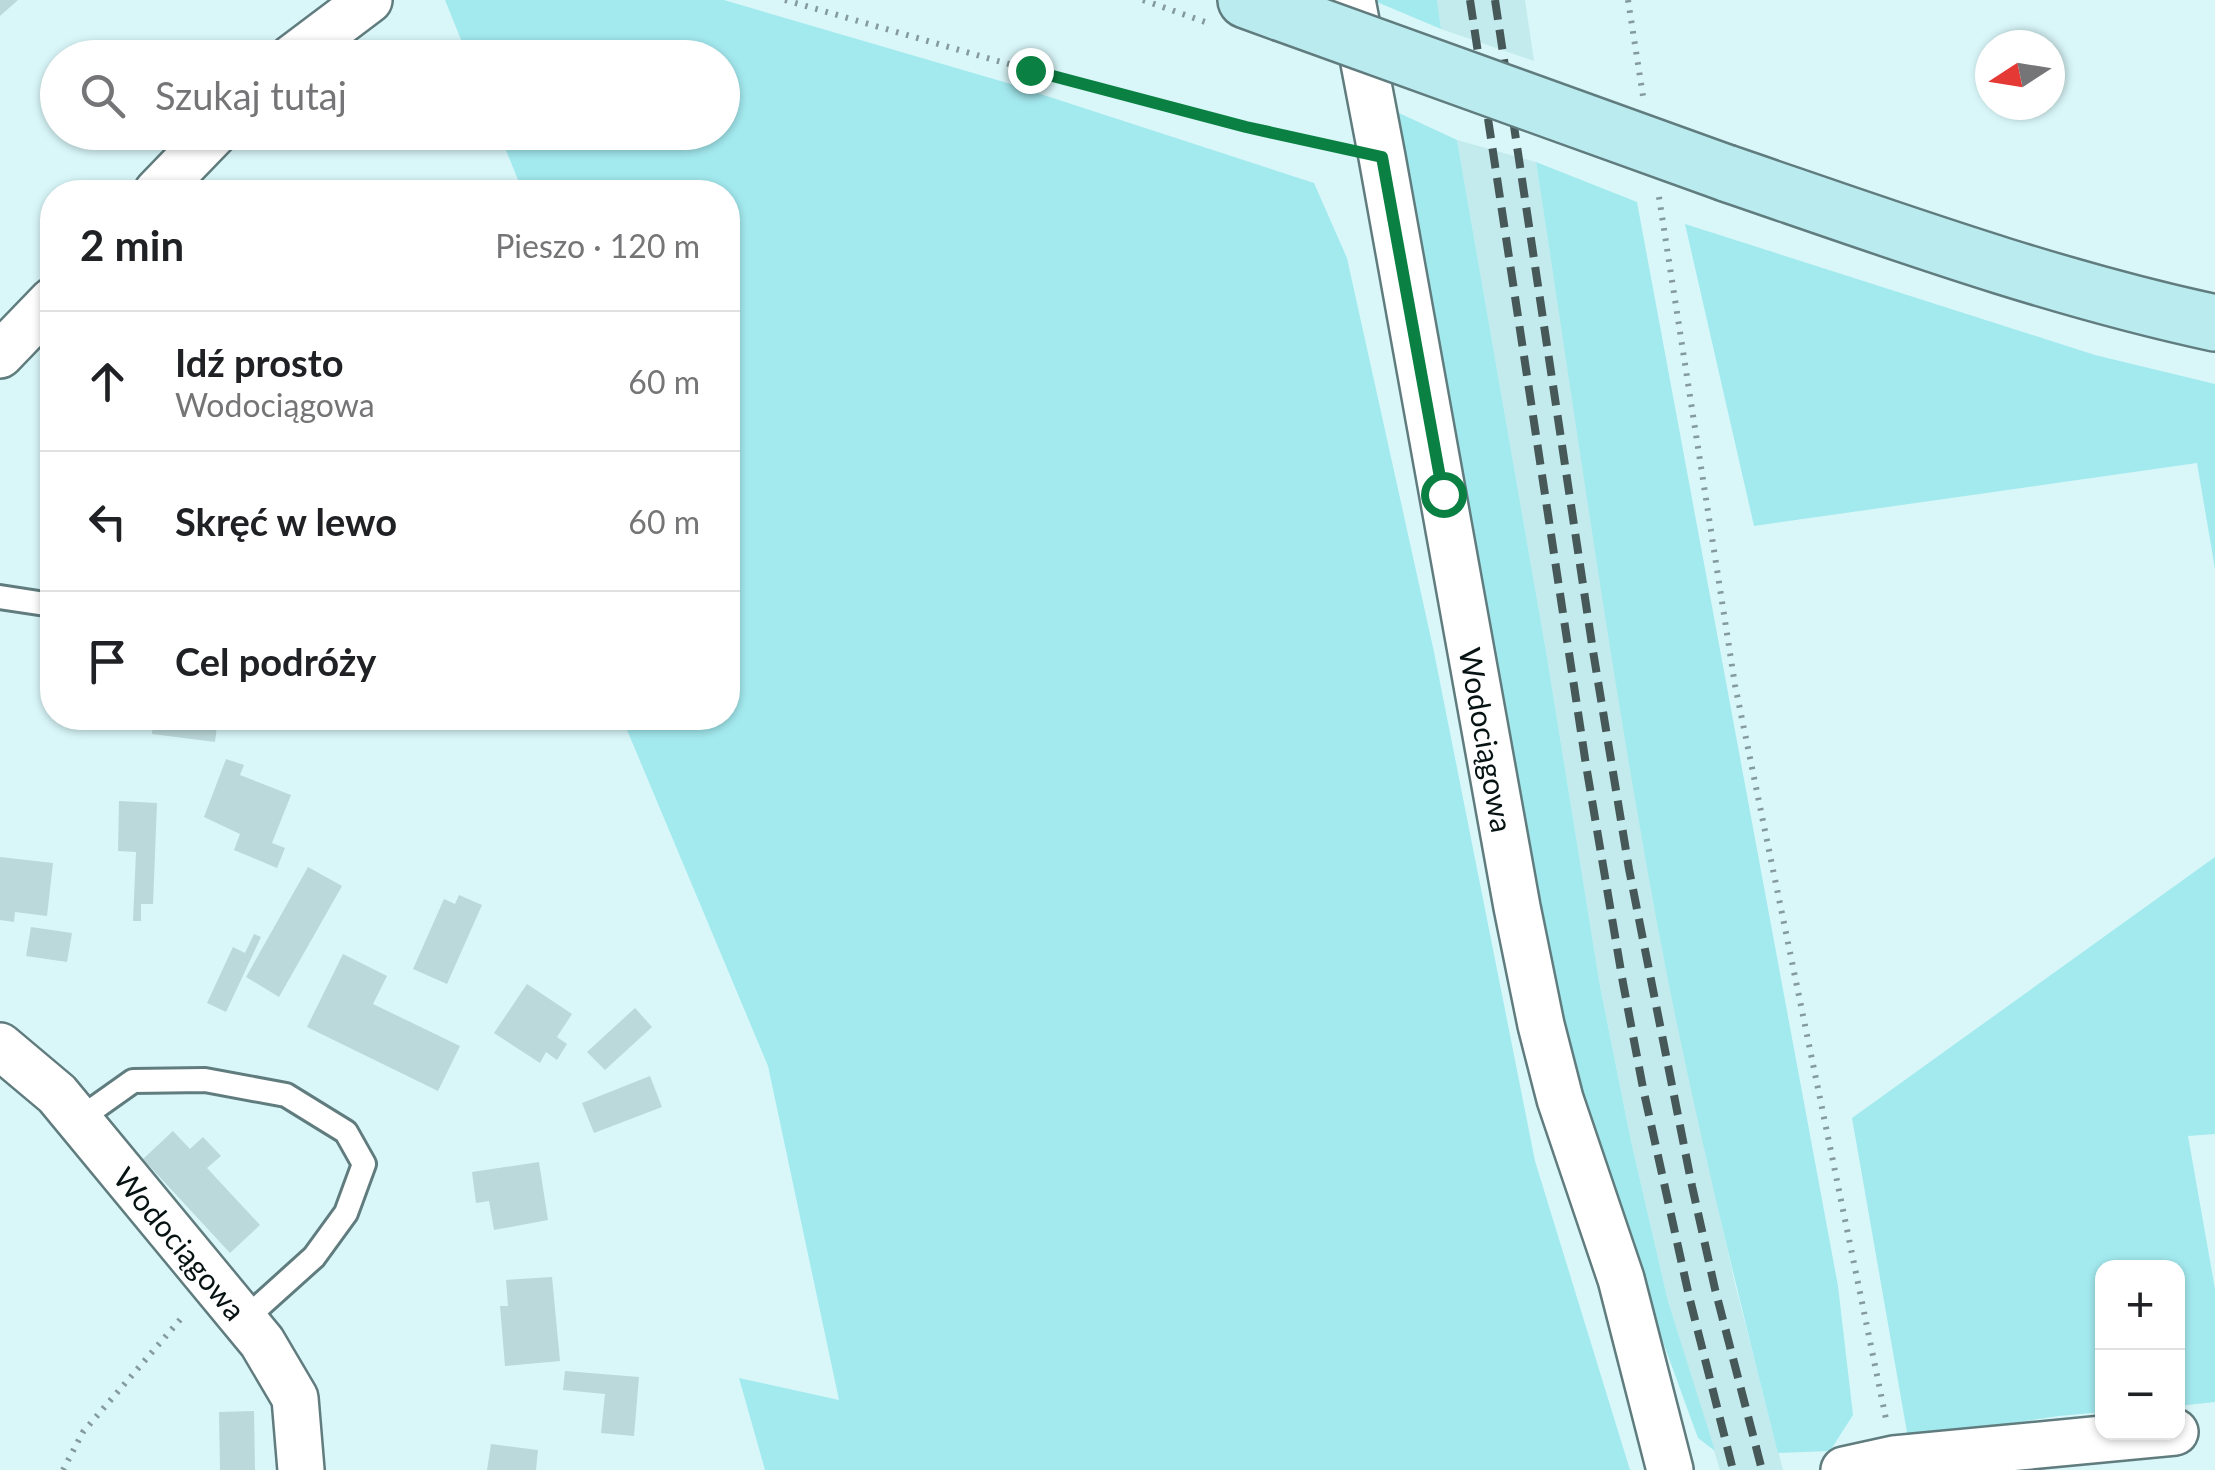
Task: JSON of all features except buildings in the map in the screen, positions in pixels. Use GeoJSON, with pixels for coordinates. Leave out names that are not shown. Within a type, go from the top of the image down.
{"type":"FeatureCollection","features":[{"type":"Feature","properties":{"kind":"main road"},"geometry":{"type":"LineString","coordinates":[[1264,6],[1726,173],[1998,266],[2215,323]]}},
{"type":"Feature","properties":{"kind":"street"},"geometry":{"type":"LineString","coordinates":[[316,40],[368,0]]}},
{"type":"Feature","properties":{"kind":"street","name":"Wodociągowa"},"geometry":{"type":"LineString","coordinates":[[1352,0],[1541,1025],[1560,1099],[1622,1279],[1670,1470]]}},
{"type":"Feature","properties":{"kind":"street"},"geometry":{"type":"LineString","coordinates":[[169,180],[198,150]]}},
{"type":"Feature","properties":{"kind":"street"},"geometry":{"type":"LineString","coordinates":[[0,355],[40,313]]}},
{"type":"Feature","properties":{"kind":"street","name":"Wodociągowa"},"geometry":{"type":"LineString","coordinates":[[0,1046],[57,1094],[262,1342],[295,1398],[301,1470]]}},
{"type":"Feature","properties":{"kind":"street"},"geometry":{"type":"LineString","coordinates":[[2185,1432],[2215,1430]]}},
{"type":"Feature","properties":{"kind":"street"},"geometry":{"type":"LineString","coordinates":[[1844,1470],[1894,1459],[2095,1440]]}},
{"type":"Feature","properties":{"kind":"lane"},"geometry":{"type":"LineString","coordinates":[[0,597],[40,603]]}},
{"type":"Feature","properties":{"kind":"lane"},"geometry":{"type":"LineString","coordinates":[[78,1120],[133,1081],[205,1080],[286,1095],[346,1132],[364,1164],[346,1213],[314,1257],[244,1320]]}},
{"type":"Feature","properties":{"kind":"path"},"geometry":{"type":"LineString","coordinates":[[785,0],[994,60],[1382,157]]}},
{"type":"Feature","properties":{"kind":"path"},"geometry":{"type":"LineString","coordinates":[[1628,0],[1644,98]]}},
{"type":"Feature","properties":{"kind":"path"},"geometry":{"type":"LineString","coordinates":[[1659,196],[1735,685],[1894,1459]]}},
{"type":"Feature","properties":{"kind":"path"},"geometry":{"type":"LineString","coordinates":[[62,1470],[82,1432],[175,1328],[210,1281]]}},
{"type":"Feature","properties":{"kind":"shaded area"},"geometry":{"type":"Polygon","coordinates":[[[445,0],[724,0],[1004,82],[1314,183],[1347,258],[1434,652],[1535,1161],[1630,1470],[765,1470],[739,1378],[839,1400],[768,1066],[627,730],[740,730],[740,180],[518,180],[506,150],[740,150],[740,40],[461,40],[445,0]]]}},
{"type":"Feature","properties":{"kind":"shaded area"},"geometry":{"type":"Polygon","coordinates":[[[1372,0],[1437,0],[1441,29],[1372,0]]]}},
{"type":"Feature","properties":{"kind":"shaded area"},"geometry":{"type":"Polygon","coordinates":[[[1437,0],[1525,0],[1534,61],[1441,29],[1437,0]]]}},
{"type":"Feature","properties":{"kind":"shaded area"},"geometry":{"type":"Polygon","coordinates":[[[1371,100],[1457,140],[1600,986],[1668,1301],[1715,1451],[1698,1438],[1648,1301],[1553,1073],[1371,100]]]}},
{"type":"Feature","properties":{"kind":"shaded area"},"geometry":{"type":"Polygon","coordinates":[[[1457,140],[1536,162],[1636,803],[1667,974],[1735,1284],[1783,1470],[1720,1470],[1668,1301],[1600,986],[1457,140]]]}},
{"type":"Feature","properties":{"kind":"shaded area"},"geometry":{"type":"Polygon","coordinates":[[[1536,162],[1637,202],[1838,1286],[1853,1415],[1830,1451],[1778,1453],[1706,1155],[1667,975],[1630,773],[1536,162]]]}},
{"type":"Feature","properties":{"kind":"shaded area"},"geometry":{"type":"Polygon","coordinates":[[[1685,224],[2095,355],[2215,384],[2215,569],[2197,463],[1754,526],[1685,224]]]}},
{"type":"Feature","properties":{"kind":"shaded area"},"geometry":{"type":"Polygon","coordinates":[[[2215,857],[2215,1134],[2188,1136],[2215,1289],[2215,1402],[2185,1405],[2185,1260],[2095,1260],[2095,1413],[1908,1438],[1852,1118],[2215,857]]]}},
{"type":"Feature","properties":{"kind":"railway"},"geometry":{"type":"LineString","coordinates":[[1470,0],[1586,765],[1623,983],[1689,1296],[1733,1470]]}},
{"type":"Feature","properties":{"kind":"railway"},"geometry":{"type":"LineString","coordinates":[[1495,0],[1629,869],[1692,1186],[1762,1470]]}},
{"type":"Feature","properties":{"kind":"route"},"geometry":{"type":"LineString","coordinates":[[1030,70],[1246,127],[1382,157],[1443,494]]}}]}
